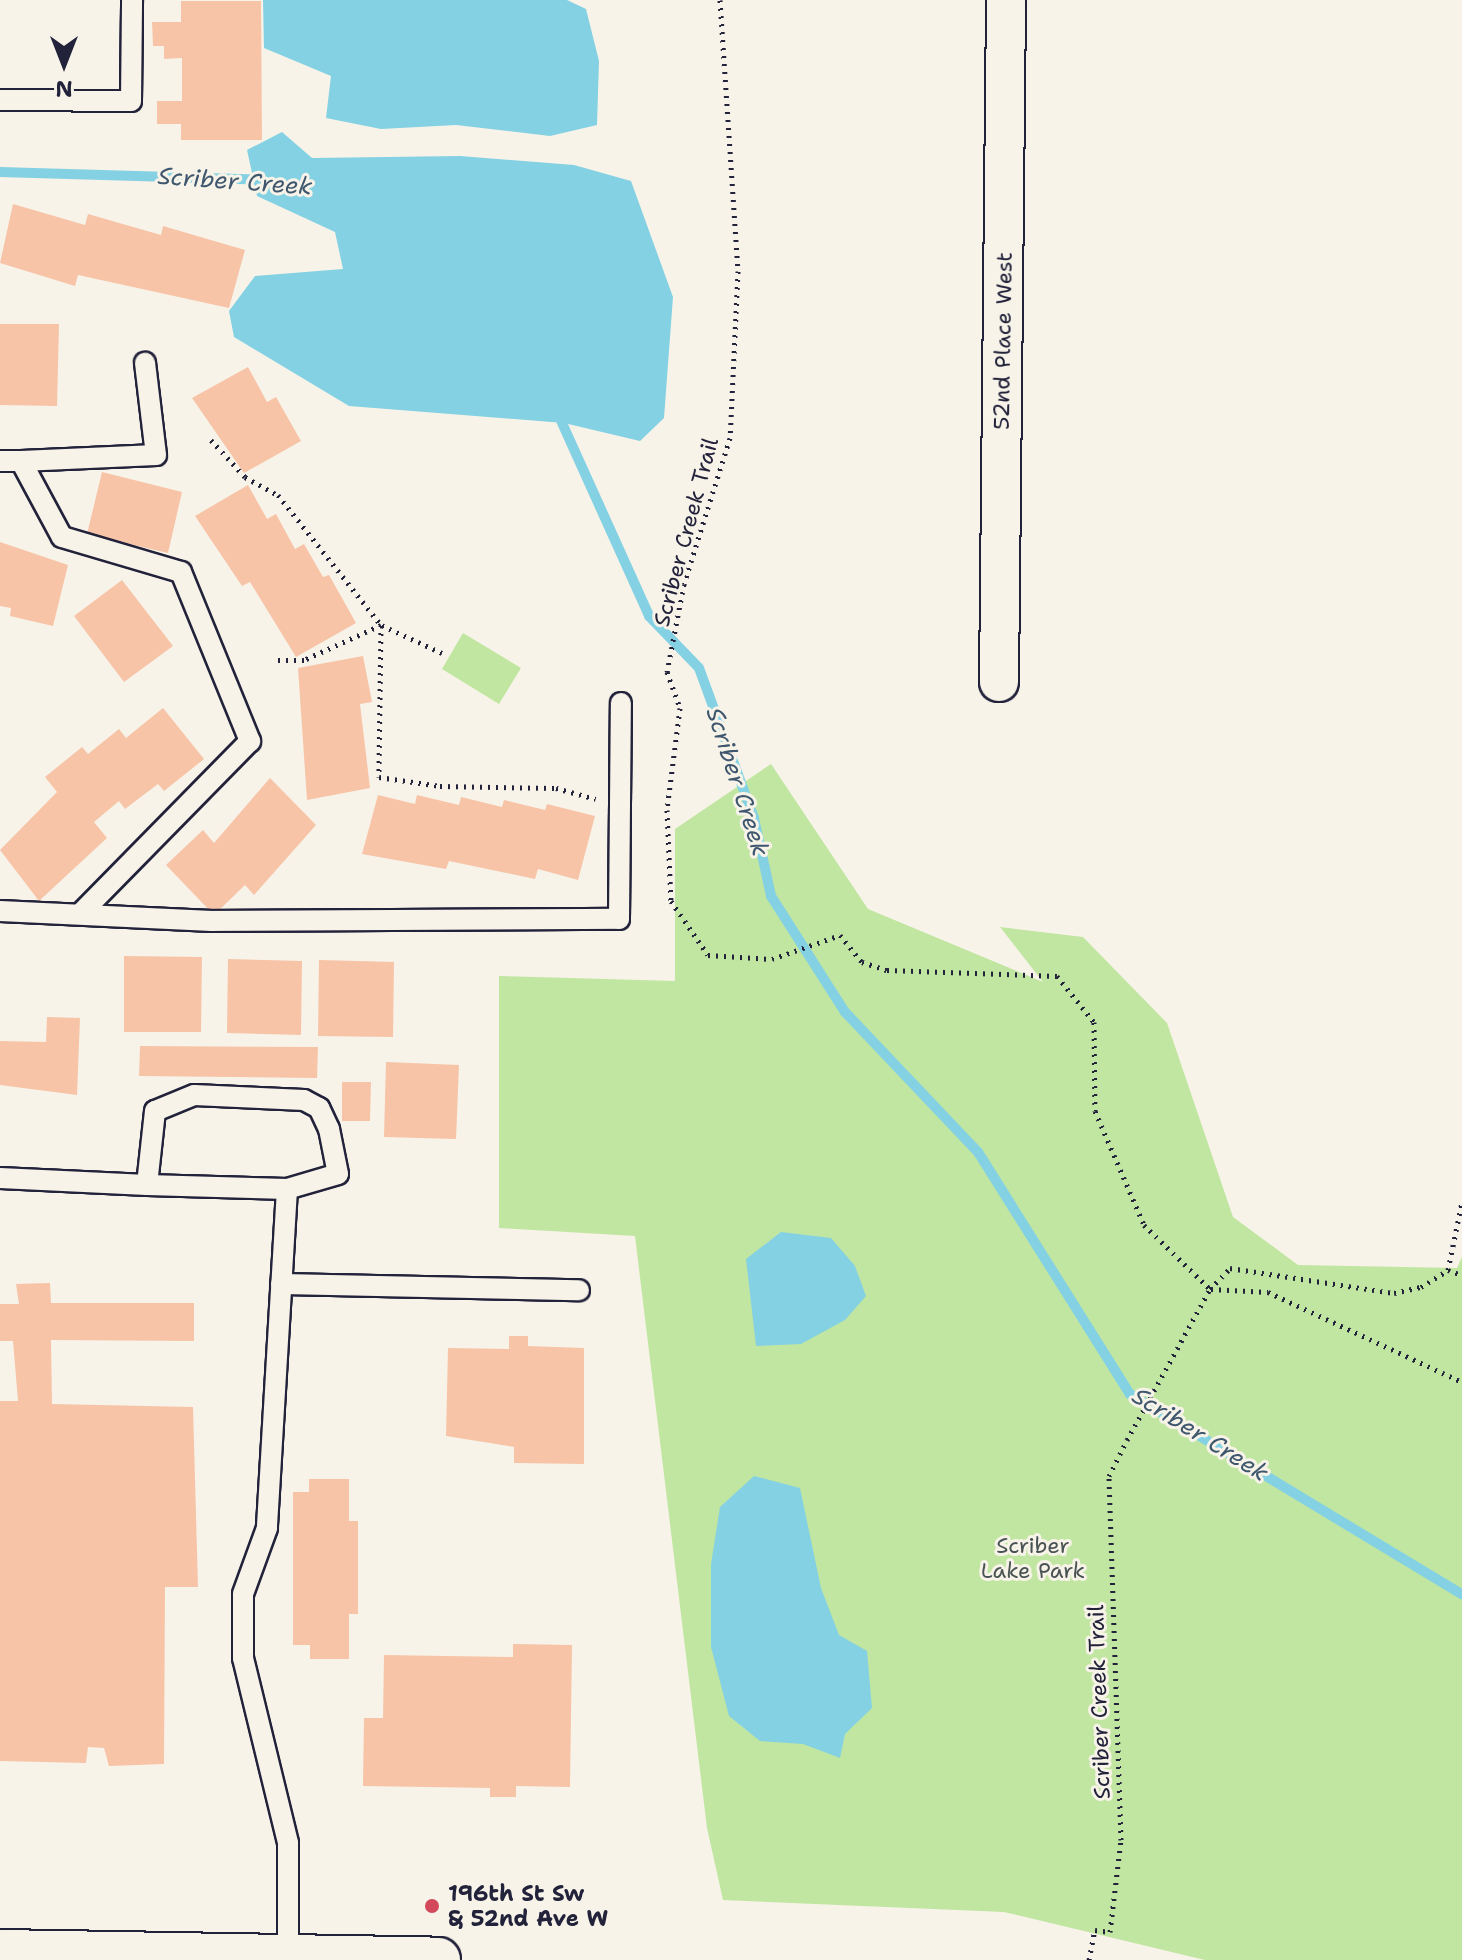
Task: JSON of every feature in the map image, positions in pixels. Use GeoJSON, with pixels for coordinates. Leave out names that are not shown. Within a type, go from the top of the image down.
{"type":"FeatureCollection","features":[{"type":"Feature","properties":{"kind":"main road"},"geometry":{"type":"LineString","coordinates":[[0,1952],[438,1960]]}},
{"type":"Feature","properties":{"kind":"street","name":"52nd Place West"},"geometry":{"type":"LineString","coordinates":[[999,682],[1006,0]]}},
{"type":"Feature","properties":{"kind":"lane"},"geometry":{"type":"LineString","coordinates":[[0,100],[131,101],[132,0]]}},
{"type":"Feature","properties":{"kind":"lane"},"geometry":{"type":"LineString","coordinates":[[10,461],[156,455],[145,363]]}},
{"type":"Feature","properties":{"kind":"lane"},"geometry":{"type":"LineString","coordinates":[[10,461],[62,537],[181,572],[250,741],[81,913]]}},
{"type":"Feature","properties":{"kind":"lane"},"geometry":{"type":"LineString","coordinates":[[0,911],[212,921],[619,919],[621,703]]}},
{"type":"Feature","properties":{"kind":"lane"},"geometry":{"type":"LineString","coordinates":[[0,1178],[147,1185],[287,1189],[338,1174],[329,1129],[319,1108],[304,1100],[265,1095],[168,1101],[149,1131],[147,1185]]}},
{"type":"Feature","properties":{"kind":"lane"},"geometry":{"type":"LineString","coordinates":[[287,1189],[267,1528],[243,1594],[243,1658],[288,1843],[288,1957]]}},
{"type":"Feature","properties":{"kind":"lane"},"geometry":{"type":"LineString","coordinates":[[281,1284],[579,1290]]}},
{"type":"Feature","properties":{"kind":"path","name":"Scriber Creek Trail"},"geometry":{"type":"LineString","coordinates":[[720,0],[738,271],[730,438],[684,584],[667,672],[680,708],[667,810],[671,901],[708,955],[772,959],[840,935],[862,962],[887,970],[1057,976],[1094,1022],[1095,1111],[1144,1225],[1210,1289],[1109,1476],[1121,1840],[1110,1932],[1095,1930],[1089,1960]]}},
{"type":"Feature","properties":{"kind":"path"},"geometry":{"type":"LineString","coordinates":[[211,440],[245,477],[278,495],[381,625],[442,653]]}},
{"type":"Feature","properties":{"kind":"path"},"geometry":{"type":"LineString","coordinates":[[273,660],[304,660],[381,625]]}},
{"type":"Feature","properties":{"kind":"path"},"geometry":{"type":"LineString","coordinates":[[381,625],[379,777],[440,786],[556,788],[620,807]]}},
{"type":"Feature","properties":{"kind":"path"},"geometry":{"type":"LineString","coordinates":[[1448,1270],[1462,1202]]}},
{"type":"Feature","properties":{"kind":"path"},"geometry":{"type":"LineString","coordinates":[[1210,1289],[1230,1268],[1394,1293],[1448,1270],[1462,1275]]}},
{"type":"Feature","properties":{"kind":"path"},"geometry":{"type":"LineString","coordinates":[[1210,1289],[1268,1292],[1462,1382]]}},
{"type":"Feature","properties":{"kind":"green space"},"geometry":{"type":"Polygon","coordinates":[[[463,633],[521,668],[499,704],[442,669],[463,633]]]}},
{"type":"Feature","properties":{"kind":"green space","name":"Scriber Lake Park"},"geometry":{"type":"Polygon","coordinates":[[[771,764],[868,909],[1043,982],[1000,927],[1083,937],[1167,1023],[1233,1217],[1298,1265],[1457,1268],[1462,1257],[1462,1960],[1205,1960],[1004,1912],[723,1900],[707,1828],[635,1236],[499,1228],[499,976],[675,981],[675,829],[771,764]]]}},
{"type":"Feature","properties":{"kind":"water"},"geometry":{"type":"Polygon","coordinates":[[[263,0],[567,0],[586,9],[599,61],[597,125],[550,136],[456,125],[381,129],[326,118],[331,76],[264,48],[263,0]]]}},
{"type":"Feature","properties":{"kind":"water"},"geometry":{"type":"Polygon","coordinates":[[[282,132],[312,158],[460,156],[574,165],[631,181],[673,297],[664,418],[640,441],[564,423],[349,406],[234,337],[229,311],[255,276],[343,269],[335,232],[257,196],[247,150],[282,132]]]}},
{"type":"Feature","properties":{"kind":"water"},"geometry":{"type":"Polygon","coordinates":[[[781,1232],[831,1238],[855,1266],[866,1296],[845,1320],[801,1344],[756,1346],[746,1259],[781,1232]]]}},
{"type":"Feature","properties":{"kind":"water"},"geometry":{"type":"Polygon","coordinates":[[[754,1476],[800,1488],[821,1588],[839,1635],[867,1651],[872,1708],[845,1734],[840,1758],[803,1744],[760,1741],[729,1716],[711,1647],[711,1564],[720,1507],[754,1476]]]}},
{"type":"Feature","properties":{"kind":"building"},"geometry":{"type":"Polygon","coordinates":[[[181,1],[261,1],[262,140],[181,140],[181,124],[157,124],[157,101],[182,101],[182,58],[164,59],[164,46],[153,46],[152,22],[181,22],[181,1]]]}},
{"type":"Feature","properties":{"kind":"building"},"geometry":{"type":"Polygon","coordinates":[[[13,204],[85,225],[88,214],[161,235],[163,226],[245,250],[229,308],[78,275],[75,286],[0,263],[13,204]]]}},
{"type":"Feature","properties":{"kind":"building"},"geometry":{"type":"Polygon","coordinates":[[[0,324],[59,324],[57,406],[0,405],[0,324]]]}},
{"type":"Feature","properties":{"kind":"building"},"geometry":{"type":"Polygon","coordinates":[[[248,367],[267,402],[276,397],[301,441],[244,473],[192,398],[248,367]]]}},
{"type":"Feature","properties":{"kind":"building"},"geometry":{"type":"Polygon","coordinates":[[[102,472],[182,492],[168,553],[87,534],[102,472]]]}},
{"type":"Feature","properties":{"kind":"building"},"geometry":{"type":"Polygon","coordinates":[[[248,485],[267,519],[276,514],[295,549],[304,544],[323,577],[329,575],[356,623],[296,657],[250,582],[242,586],[195,516],[248,485]]]}},
{"type":"Feature","properties":{"kind":"building"},"geometry":{"type":"Polygon","coordinates":[[[0,542],[68,565],[53,626],[10,616],[11,608],[0,606],[0,542]]]}},
{"type":"Feature","properties":{"kind":"building"},"geometry":{"type":"Polygon","coordinates":[[[122,580],[173,646],[124,682],[74,616],[122,580]]]}},
{"type":"Feature","properties":{"kind":"building"},"geometry":{"type":"Polygon","coordinates":[[[363,656],[372,702],[360,704],[370,788],[307,800],[298,668],[363,656]]]}},
{"type":"Feature","properties":{"kind":"building"},"geometry":{"type":"Polygon","coordinates":[[[163,708],[204,759],[164,791],[158,784],[125,809],[119,801],[94,822],[107,838],[39,901],[0,850],[57,792],[45,777],[82,747],[88,754],[119,729],[126,738],[163,708]]]}},
{"type":"Feature","properties":{"kind":"building"},"geometry":{"type":"Polygon","coordinates":[[[270,778],[316,825],[254,895],[245,885],[214,915],[166,865],[203,830],[214,843],[270,778]]]}},
{"type":"Feature","properties":{"kind":"building"},"geometry":{"type":"Polygon","coordinates":[[[378,795],[415,804],[417,795],[459,805],[461,797],[502,807],[504,800],[545,810],[547,804],[595,816],[578,880],[538,869],[535,879],[449,861],[446,869],[362,854],[378,795]]]}},
{"type":"Feature","properties":{"kind":"building"},"geometry":{"type":"Polygon","coordinates":[[[124,956],[202,957],[201,1032],[124,1032],[124,956]]]}},
{"type":"Feature","properties":{"kind":"building"},"geometry":{"type":"Polygon","coordinates":[[[228,959],[302,961],[301,1035],[227,1033],[228,959]]]}},
{"type":"Feature","properties":{"kind":"building"},"geometry":{"type":"Polygon","coordinates":[[[319,960],[394,962],[393,1037],[318,1036],[319,960]]]}},
{"type":"Feature","properties":{"kind":"building"},"geometry":{"type":"Polygon","coordinates":[[[47,1017],[80,1018],[77,1095],[0,1085],[0,1041],[46,1042],[47,1017]]]}},
{"type":"Feature","properties":{"kind":"building"},"geometry":{"type":"Polygon","coordinates":[[[140,1046],[318,1047],[317,1078],[139,1076],[140,1046]]]}},
{"type":"Feature","properties":{"kind":"building"},"geometry":{"type":"Polygon","coordinates":[[[386,1062],[459,1065],[456,1139],[384,1137],[386,1062]]]}},
{"type":"Feature","properties":{"kind":"building"},"geometry":{"type":"Polygon","coordinates":[[[342,1082],[371,1082],[370,1121],[342,1121],[342,1082]]]}},
{"type":"Feature","properties":{"kind":"building"},"geometry":{"type":"Polygon","coordinates":[[[50,1283],[51,1303],[194,1303],[194,1341],[51,1340],[52,1404],[193,1407],[198,1587],[165,1587],[164,1764],[109,1766],[104,1748],[88,1747],[86,1763],[0,1761],[0,1401],[18,1401],[13,1341],[0,1341],[0,1304],[19,1304],[16,1284],[50,1283]]]}},
{"type":"Feature","properties":{"kind":"building"},"geometry":{"type":"Polygon","coordinates":[[[509,1336],[528,1336],[528,1346],[584,1348],[584,1464],[514,1463],[514,1447],[446,1436],[448,1348],[509,1349],[509,1336]]]}},
{"type":"Feature","properties":{"kind":"building"},"geometry":{"type":"Polygon","coordinates":[[[309,1479],[349,1479],[349,1521],[358,1521],[358,1614],[349,1614],[349,1659],[310,1659],[310,1645],[293,1645],[293,1492],[309,1492],[309,1479]]]}},
{"type":"Feature","properties":{"kind":"building"},"geometry":{"type":"Polygon","coordinates":[[[513,1644],[572,1645],[570,1787],[516,1786],[516,1797],[490,1797],[490,1788],[363,1786],[364,1718],[383,1718],[384,1655],[513,1657],[513,1644]]]}},
{"type":"Feature","properties":{"kind":"waterway","name":"Scriber Creek"},"geometry":{"type":"LineString","coordinates":[[0,172],[264,180]]}},
{"type":"Feature","properties":{"kind":"waterway","name":"Scriber Creek"},"geometry":{"type":"LineString","coordinates":[[558,414],[649,616],[699,668],[754,818],[771,896],[845,1012],[978,1152],[1130,1394],[1462,1594]]}},
{"type":"Feature","properties":{"kind":"place","name":"196th St Sw & 52nd Ave W"},"geometry":{"type":"Point","coordinates":[432,1906]}}]}
